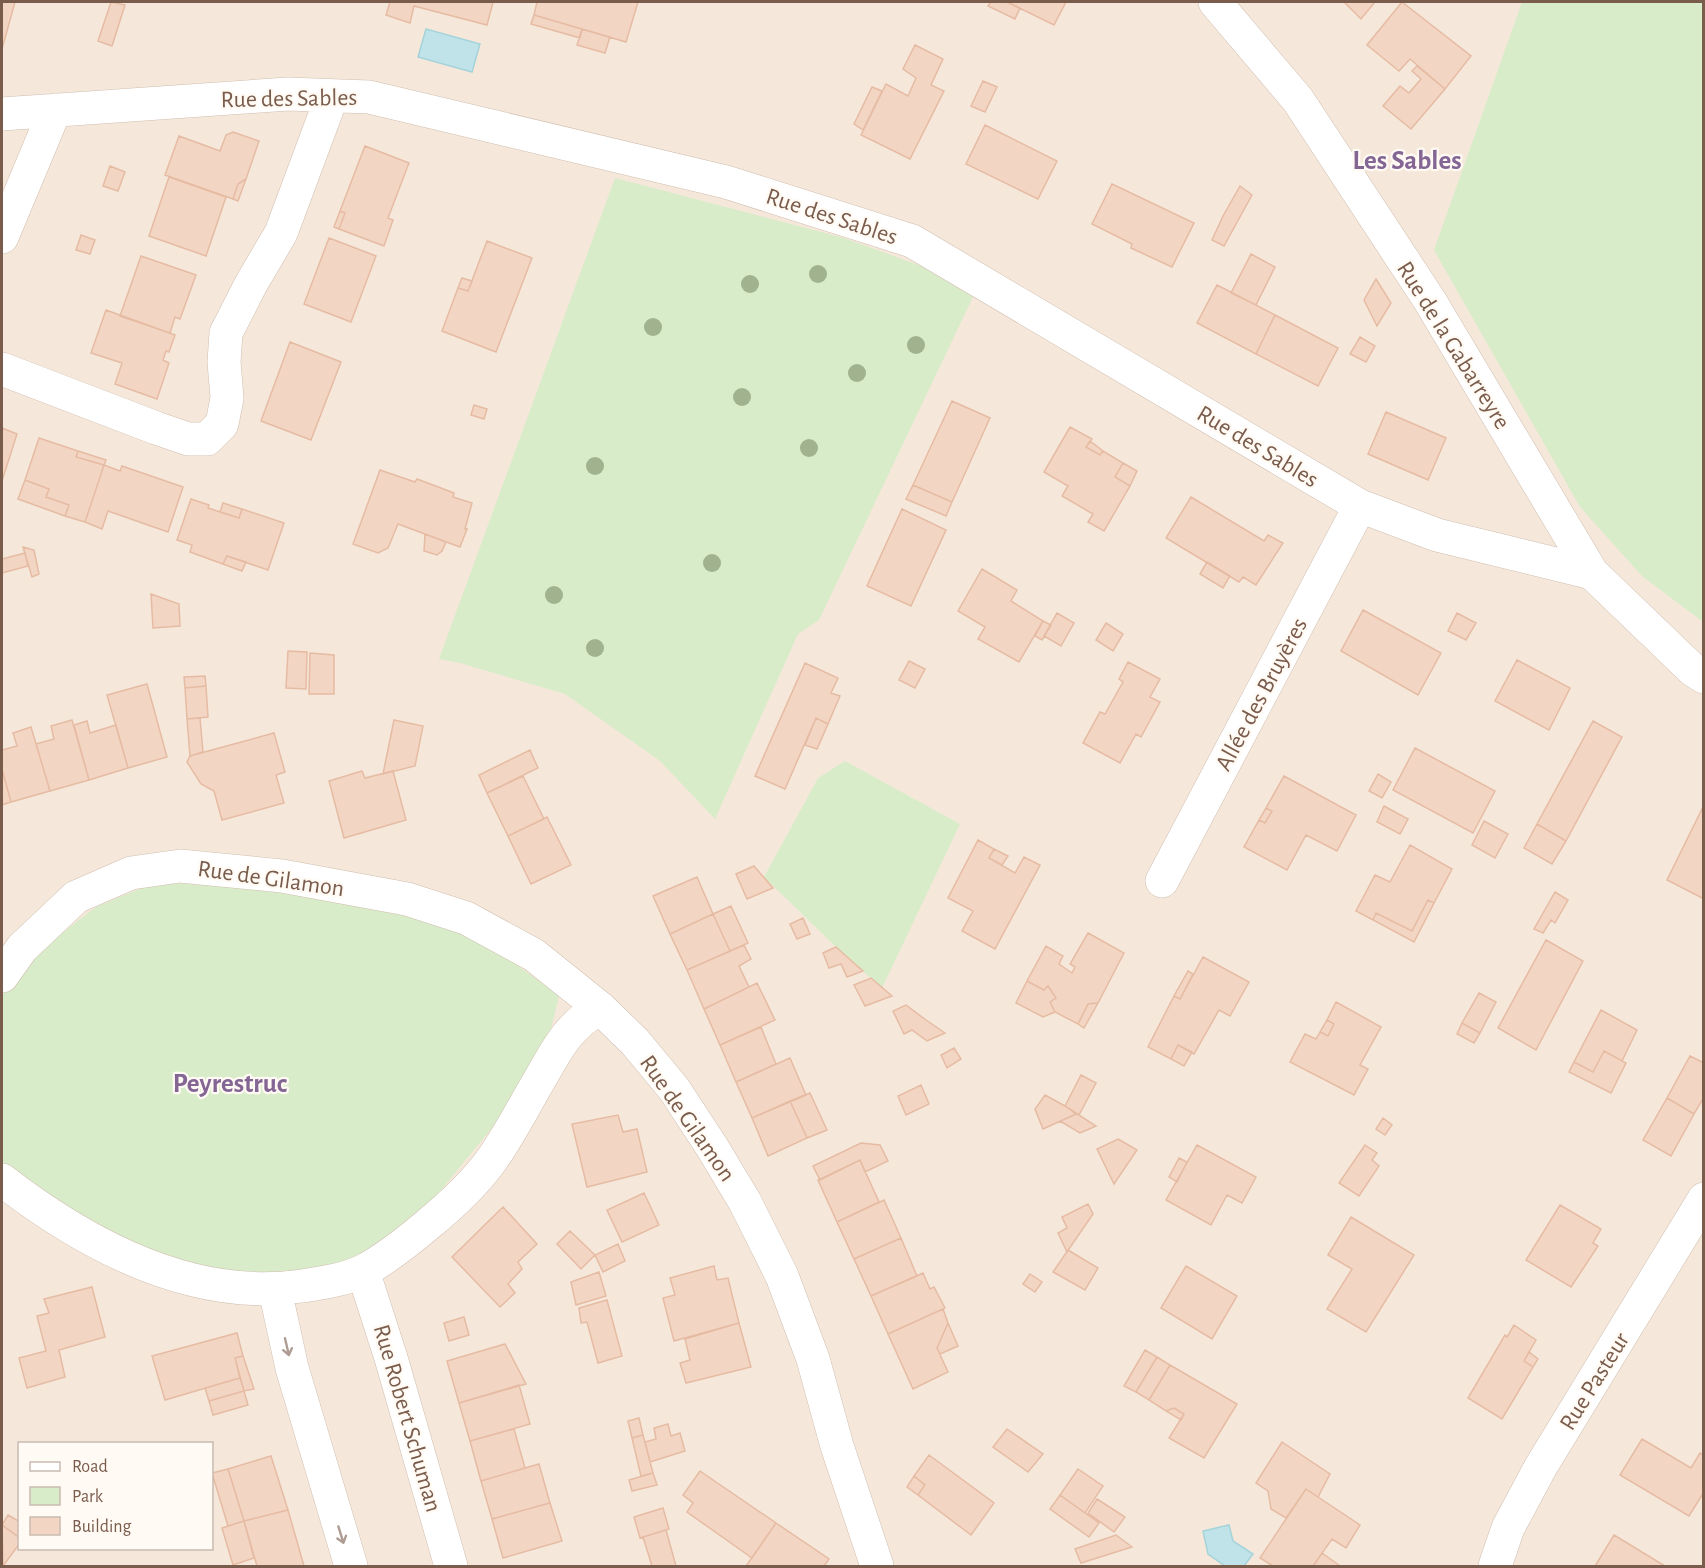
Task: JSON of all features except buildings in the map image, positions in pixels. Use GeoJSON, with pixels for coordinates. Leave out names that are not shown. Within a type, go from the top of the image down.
{"type":"FeatureCollection","features":[{"type":"Feature","properties":{"kind":"street","name":"Rue de la Gabarreyre"},"geometry":{"type":"LineString","coordinates":[[1215,2],[1298,100],[1430,301],[1592,573],[1693,670],[1704,677]]}},
{"type":"Feature","properties":{"kind":"street","name":"Rue des Sables"},"geometry":{"type":"LineString","coordinates":[[2,114],[288,94],[369,97],[726,182],[912,241],[1360,506],[1437,535],[1592,573]]}},
{"type":"Feature","properties":{"kind":"street"},"geometry":{"type":"LineString","coordinates":[[2,369],[188,439],[207,439],[222,424],[227,398],[224,362],[226,333],[281,233],[332,96]]}},
{"type":"Feature","properties":{"kind":"street"},"geometry":{"type":"LineString","coordinates":[[2,237],[55,110]]}},
{"type":"Feature","properties":{"kind":"street","name":"Allée des Bruyères"},"geometry":{"type":"LineString","coordinates":[[1162,881],[1360,506]]}},
{"type":"Feature","properties":{"kind":"street","name":"Rue de Gilamon"},"geometry":{"type":"LineString","coordinates":[[2,976],[22,948],[76,897],[131,873],[180,866],[282,876],[407,899],[466,918],[534,955],[600,1008],[635,1042],[674,1089],[745,1202],[782,1276],[813,1359],[837,1446],[877,1566]]}},
{"type":"Feature","properties":{"kind":"street"},"geometry":{"type":"LineString","coordinates":[[2,1180],[68,1225],[121,1256],[190,1280],[236,1288],[275,1290],[330,1282],[363,1271],[406,1242],[447,1209],[492,1159],[561,1041],[583,1018],[600,1008]]}},
{"type":"Feature","properties":{"kind":"street","name":"Rue Pasteur"},"geometry":{"type":"LineString","coordinates":[[1495,1566],[1508,1528],[1540,1468],[1704,1199]]}},
{"type":"Feature","properties":{"kind":"street","name":"Rue Robert Schuman"},"geometry":{"type":"LineString","coordinates":[[363,1271],[391,1358],[451,1566]]}},
{"type":"Feature","properties":{"kind":"street"},"geometry":{"type":"LineString","coordinates":[[275,1290],[292,1368],[351,1566]]}},
{"type":"Feature","properties":{"kind":"shaded area"},"geometry":{"type":"Polygon","coordinates":[[[2,2],[1703,2],[1703,1566],[2,1566],[2,2]]]}},
{"type":"Feature","properties":{"kind":"green space"},"geometry":{"type":"Polygon","coordinates":[[[1522,2],[1703,2],[1703,622],[1642,576],[1580,507],[1434,250],[1522,2]]]}},
{"type":"Feature","properties":{"kind":"green space"},"geometry":{"type":"Polygon","coordinates":[[[615,178],[844,238],[921,266],[973,297],[819,620],[798,634],[715,819],[660,761],[565,694],[439,659],[615,178]]]}},
{"type":"Feature","properties":{"kind":"green space"},"geometry":{"type":"Polygon","coordinates":[[[845,761],[960,824],[882,988],[764,877],[818,778],[845,761]]]}},
{"type":"Feature","properties":{"kind":"green space"},"geometry":{"type":"Polygon","coordinates":[[[156,882],[228,886],[314,897],[417,918],[486,942],[559,996],[549,1037],[513,1102],[424,1211],[354,1260],[292,1277],[196,1268],[98,1230],[2,1163],[2,995],[37,952],[96,907],[156,882]]]}},
{"type":"Feature","properties":{"kind":"water"},"geometry":{"type":"Polygon","coordinates":[[[426,29],[480,44],[472,72],[418,57],[426,29]]]}},
{"type":"Feature","properties":{"kind":"water"},"geometry":{"type":"Polygon","coordinates":[[[1229,1525],[1233,1541],[1253,1554],[1244,1566],[1225,1566],[1208,1554],[1203,1531],[1229,1525]]]}},
{"type":"Feature","properties":{"kind":"district","name":"Les Sables"},"geometry":{"type":"Point","coordinates":[1407,160]}},
{"type":"Feature","properties":{"kind":"district","name":"Peyrestruc"},"geometry":{"type":"Point","coordinates":[230,1083]}}]}
